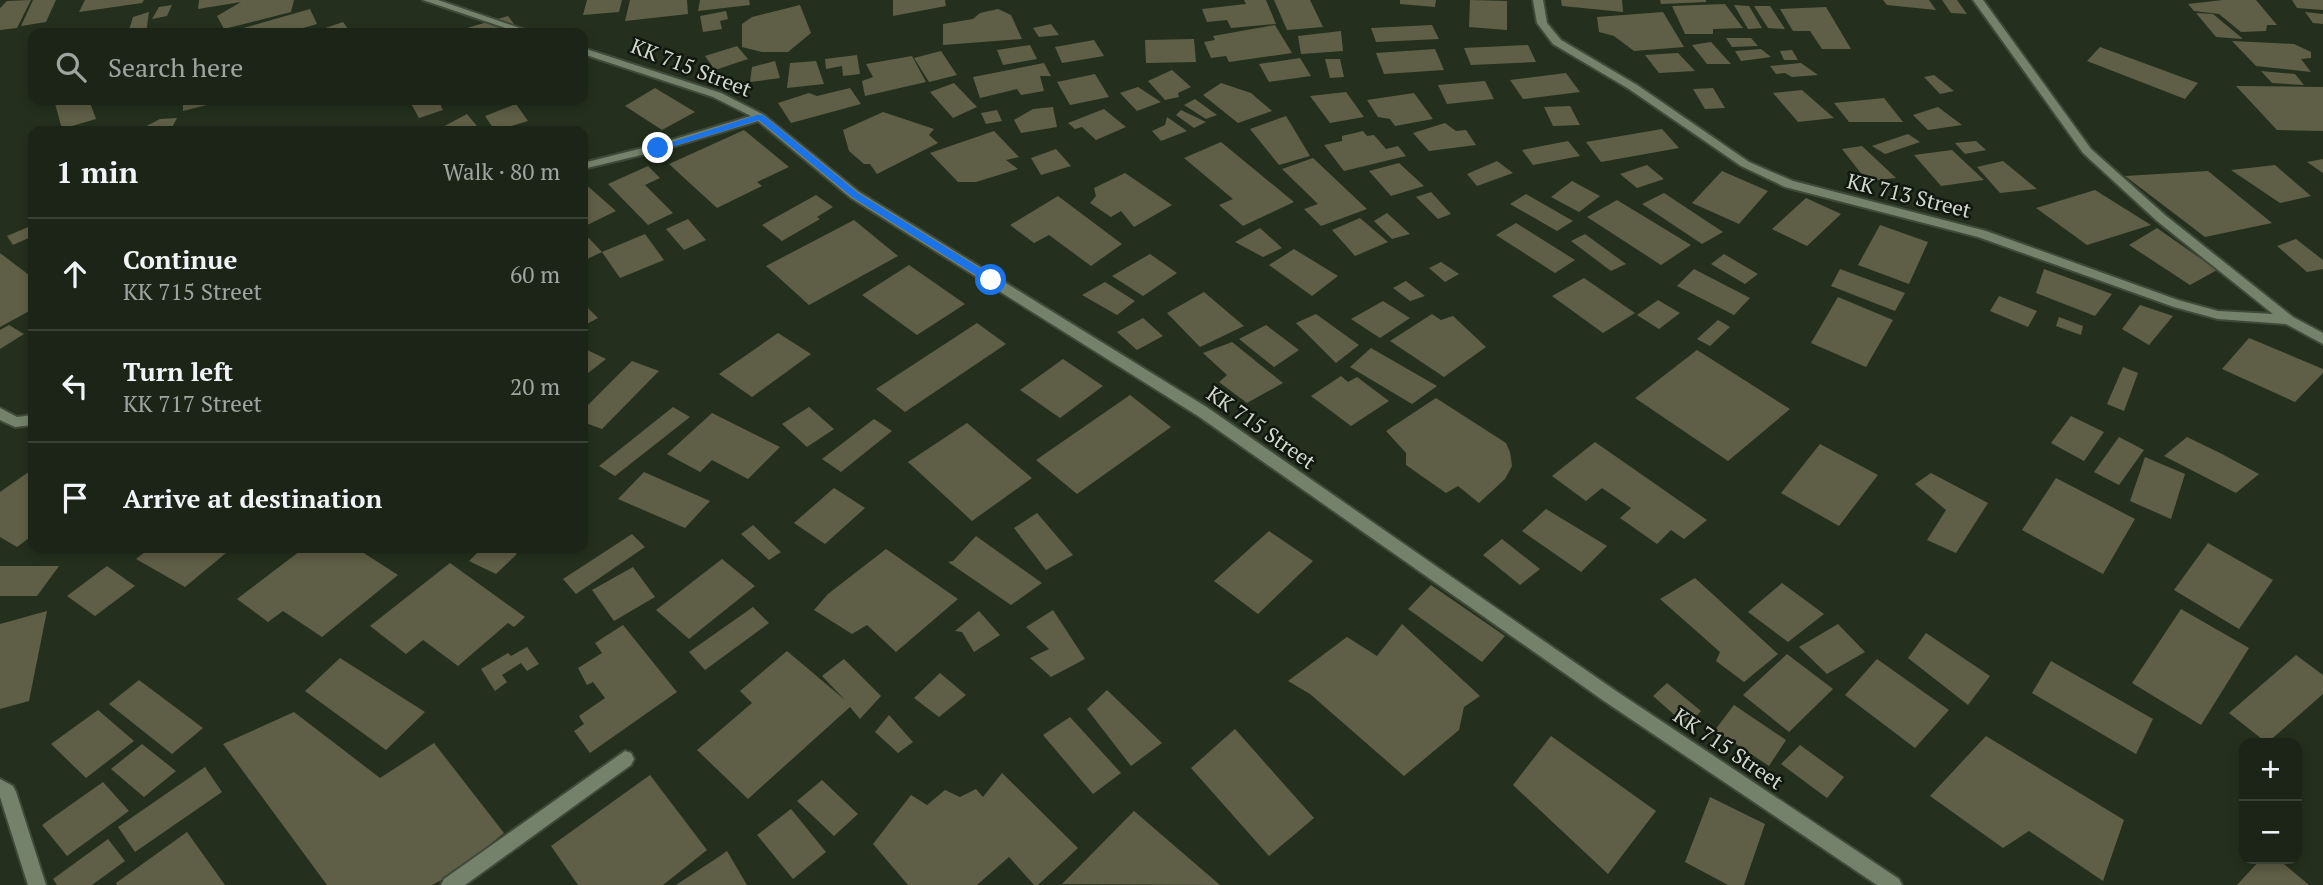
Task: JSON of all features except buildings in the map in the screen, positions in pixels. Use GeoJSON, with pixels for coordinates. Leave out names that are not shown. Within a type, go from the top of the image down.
{"type":"FeatureCollection","features":[{"type":"Feature","properties":{"kind":"street"},"geometry":{"type":"LineString","coordinates":[[428,0],[514,28]]}},
{"type":"Feature","properties":{"kind":"street","name":"KK 713 Street"},"geometry":{"type":"LineString","coordinates":[[1538,0],[1542,23],[1557,42],[1633,87],[1745,164],[1789,184],[1982,234],[2174,303],[2218,315],[2288,320],[2323,339]]}},
{"type":"Feature","properties":{"kind":"street"},"geometry":{"type":"LineString","coordinates":[[1978,0],[2087,151],[2161,218],[2288,320]]}},
{"type":"Feature","properties":{"kind":"street","name":"KK 715 Street"},"geometry":{"type":"LineString","coordinates":[[588,53],[717,95],[760,117],[855,195],[1203,412],[1609,696],[1893,885]]}},
{"type":"Feature","properties":{"kind":"street"},"geometry":{"type":"LineString","coordinates":[[588,165],[658,148],[760,117]]}},
{"type":"Feature","properties":{"kind":"street"},"geometry":{"type":"LineString","coordinates":[[0,413],[15,422],[28,421]]}},
{"type":"Feature","properties":{"kind":"street"},"geometry":{"type":"LineString","coordinates":[[450,885],[625,759]]}},
{"type":"Feature","properties":{"kind":"street"},"geometry":{"type":"LineString","coordinates":[[0,787],[7,792],[37,885]]}},
{"type":"Feature","properties":{"kind":"route"},"geometry":{"type":"LineString","coordinates":[[658,148],[760,117],[855,195],[991,280]]}}]}
